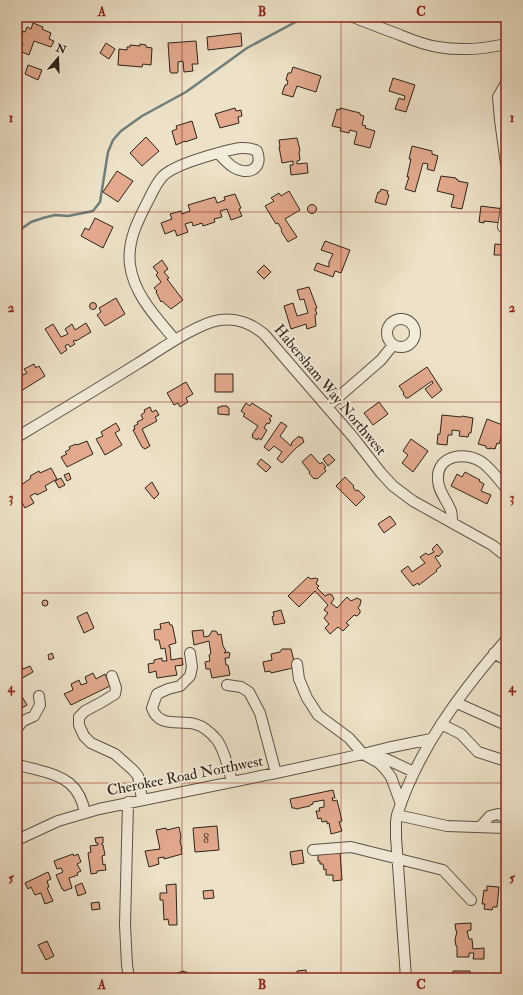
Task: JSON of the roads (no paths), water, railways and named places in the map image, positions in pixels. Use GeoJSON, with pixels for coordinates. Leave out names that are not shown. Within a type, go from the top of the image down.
{"type":"FeatureCollection","features":[{"type":"Feature","properties":{"kind":"street"},"geometry":{"type":"LineString","coordinates":[[353,17],[420,43],[436,47],[468,49],[506,44]]}},
{"type":"Feature","properties":{"kind":"street"},"geometry":{"type":"LineString","coordinates":[[506,83],[498,97],[506,164]]}},
{"type":"Feature","properties":{"kind":"street"},"geometry":{"type":"LineString","coordinates":[[175,340],[146,304],[137,288],[130,265],[131,241],[138,221],[157,184],[163,176],[174,169],[208,155],[218,153]]}},
{"type":"Feature","properties":{"kind":"street"},"geometry":{"type":"LineString","coordinates":[[503,227],[506,208]]}},
{"type":"Feature","properties":{"kind":"street","name":"Habersham Way Northwest"},"geometry":{"type":"LineString","coordinates":[[17,437],[175,340],[218,320],[233,319],[249,323],[264,334],[353,437],[393,486],[413,501],[492,545],[506,556]]}},
{"type":"Feature","properties":{"kind":"street"},"geometry":{"type":"LineString","coordinates":[[327,407],[381,360],[393,344]]}},
{"type":"Feature","properties":{"kind":"street"},"geometry":{"type":"LineString","coordinates":[[452,523],[451,512],[439,487],[438,471],[441,463],[451,458],[466,457],[483,463],[506,488]]}},
{"type":"Feature","properties":{"kind":"street"},"geometry":{"type":"LineString","coordinates":[[406,978],[398,859],[397,815],[415,769],[431,739],[494,653],[506,640]]}},
{"type":"Feature","properties":{"kind":"street"},"geometry":{"type":"LineString","coordinates":[[494,653],[506,660]]}},
{"type":"Feature","properties":{"kind":"street"},"geometry":{"type":"LineString","coordinates":[[190,654],[192,667],[190,676],[180,686],[157,694],[152,708],[154,715],[163,720],[195,724],[205,729],[218,741],[232,782]]}},
{"type":"Feature","properties":{"kind":"street"},"geometry":{"type":"LineString","coordinates":[[297,664],[299,679],[304,692],[318,715],[371,752],[415,769]]}},
{"type":"Feature","properties":{"kind":"street"},"geometry":{"type":"LineString","coordinates":[[112,676],[116,688],[115,694],[85,711],[79,717],[79,726],[84,736],[91,743],[114,754],[133,770],[138,776],[142,799]]}},
{"type":"Feature","properties":{"kind":"street"},"geometry":{"type":"LineString","coordinates":[[227,685],[241,687],[249,692],[260,713],[276,773]]}},
{"type":"Feature","properties":{"kind":"street"},"geometry":{"type":"LineString","coordinates":[[17,728],[23,721],[34,716],[40,705],[39,696]]}},
{"type":"Feature","properties":{"kind":"street"},"geometry":{"type":"LineString","coordinates":[[457,703],[506,725]]}},
{"type":"Feature","properties":{"kind":"street"},"geometry":{"type":"LineString","coordinates":[[441,724],[461,734],[478,752],[506,761]]}},
{"type":"Feature","properties":{"kind":"street","name":"Cherokee Road Northwest"},"geometry":{"type":"LineString","coordinates":[[17,840],[58,821],[128,802],[276,773],[431,739]]}},
{"type":"Feature","properties":{"kind":"street"},"geometry":{"type":"LineString","coordinates":[[371,752],[388,773],[401,804]]}},
{"type":"Feature","properties":{"kind":"street"},"geometry":{"type":"LineString","coordinates":[[17,764],[48,772],[71,783],[81,798],[85,813]]}},
{"type":"Feature","properties":{"kind":"street"},"geometry":{"type":"LineString","coordinates":[[128,802],[125,925],[129,978]]}},
{"type":"Feature","properties":{"kind":"street"},"geometry":{"type":"LineString","coordinates":[[480,827],[490,816],[498,814],[506,818]]}},
{"type":"Feature","properties":{"kind":"street"},"geometry":{"type":"LineString","coordinates":[[397,815],[447,826],[504,828],[506,824]]}},
{"type":"Feature","properties":{"kind":"street"},"geometry":{"type":"LineString","coordinates":[[313,850],[351,847],[412,861],[443,870],[471,900]]}},
{"type":"Feature","properties":{"kind":"waterway"},"geometry":{"type":"LineString","coordinates":[[17,232],[31,222],[43,218],[55,215],[68,216],[93,211],[100,202],[108,152],[113,140],[121,131],[142,116],[186,92],[247,48],[303,18],[308,17]]}}]}
